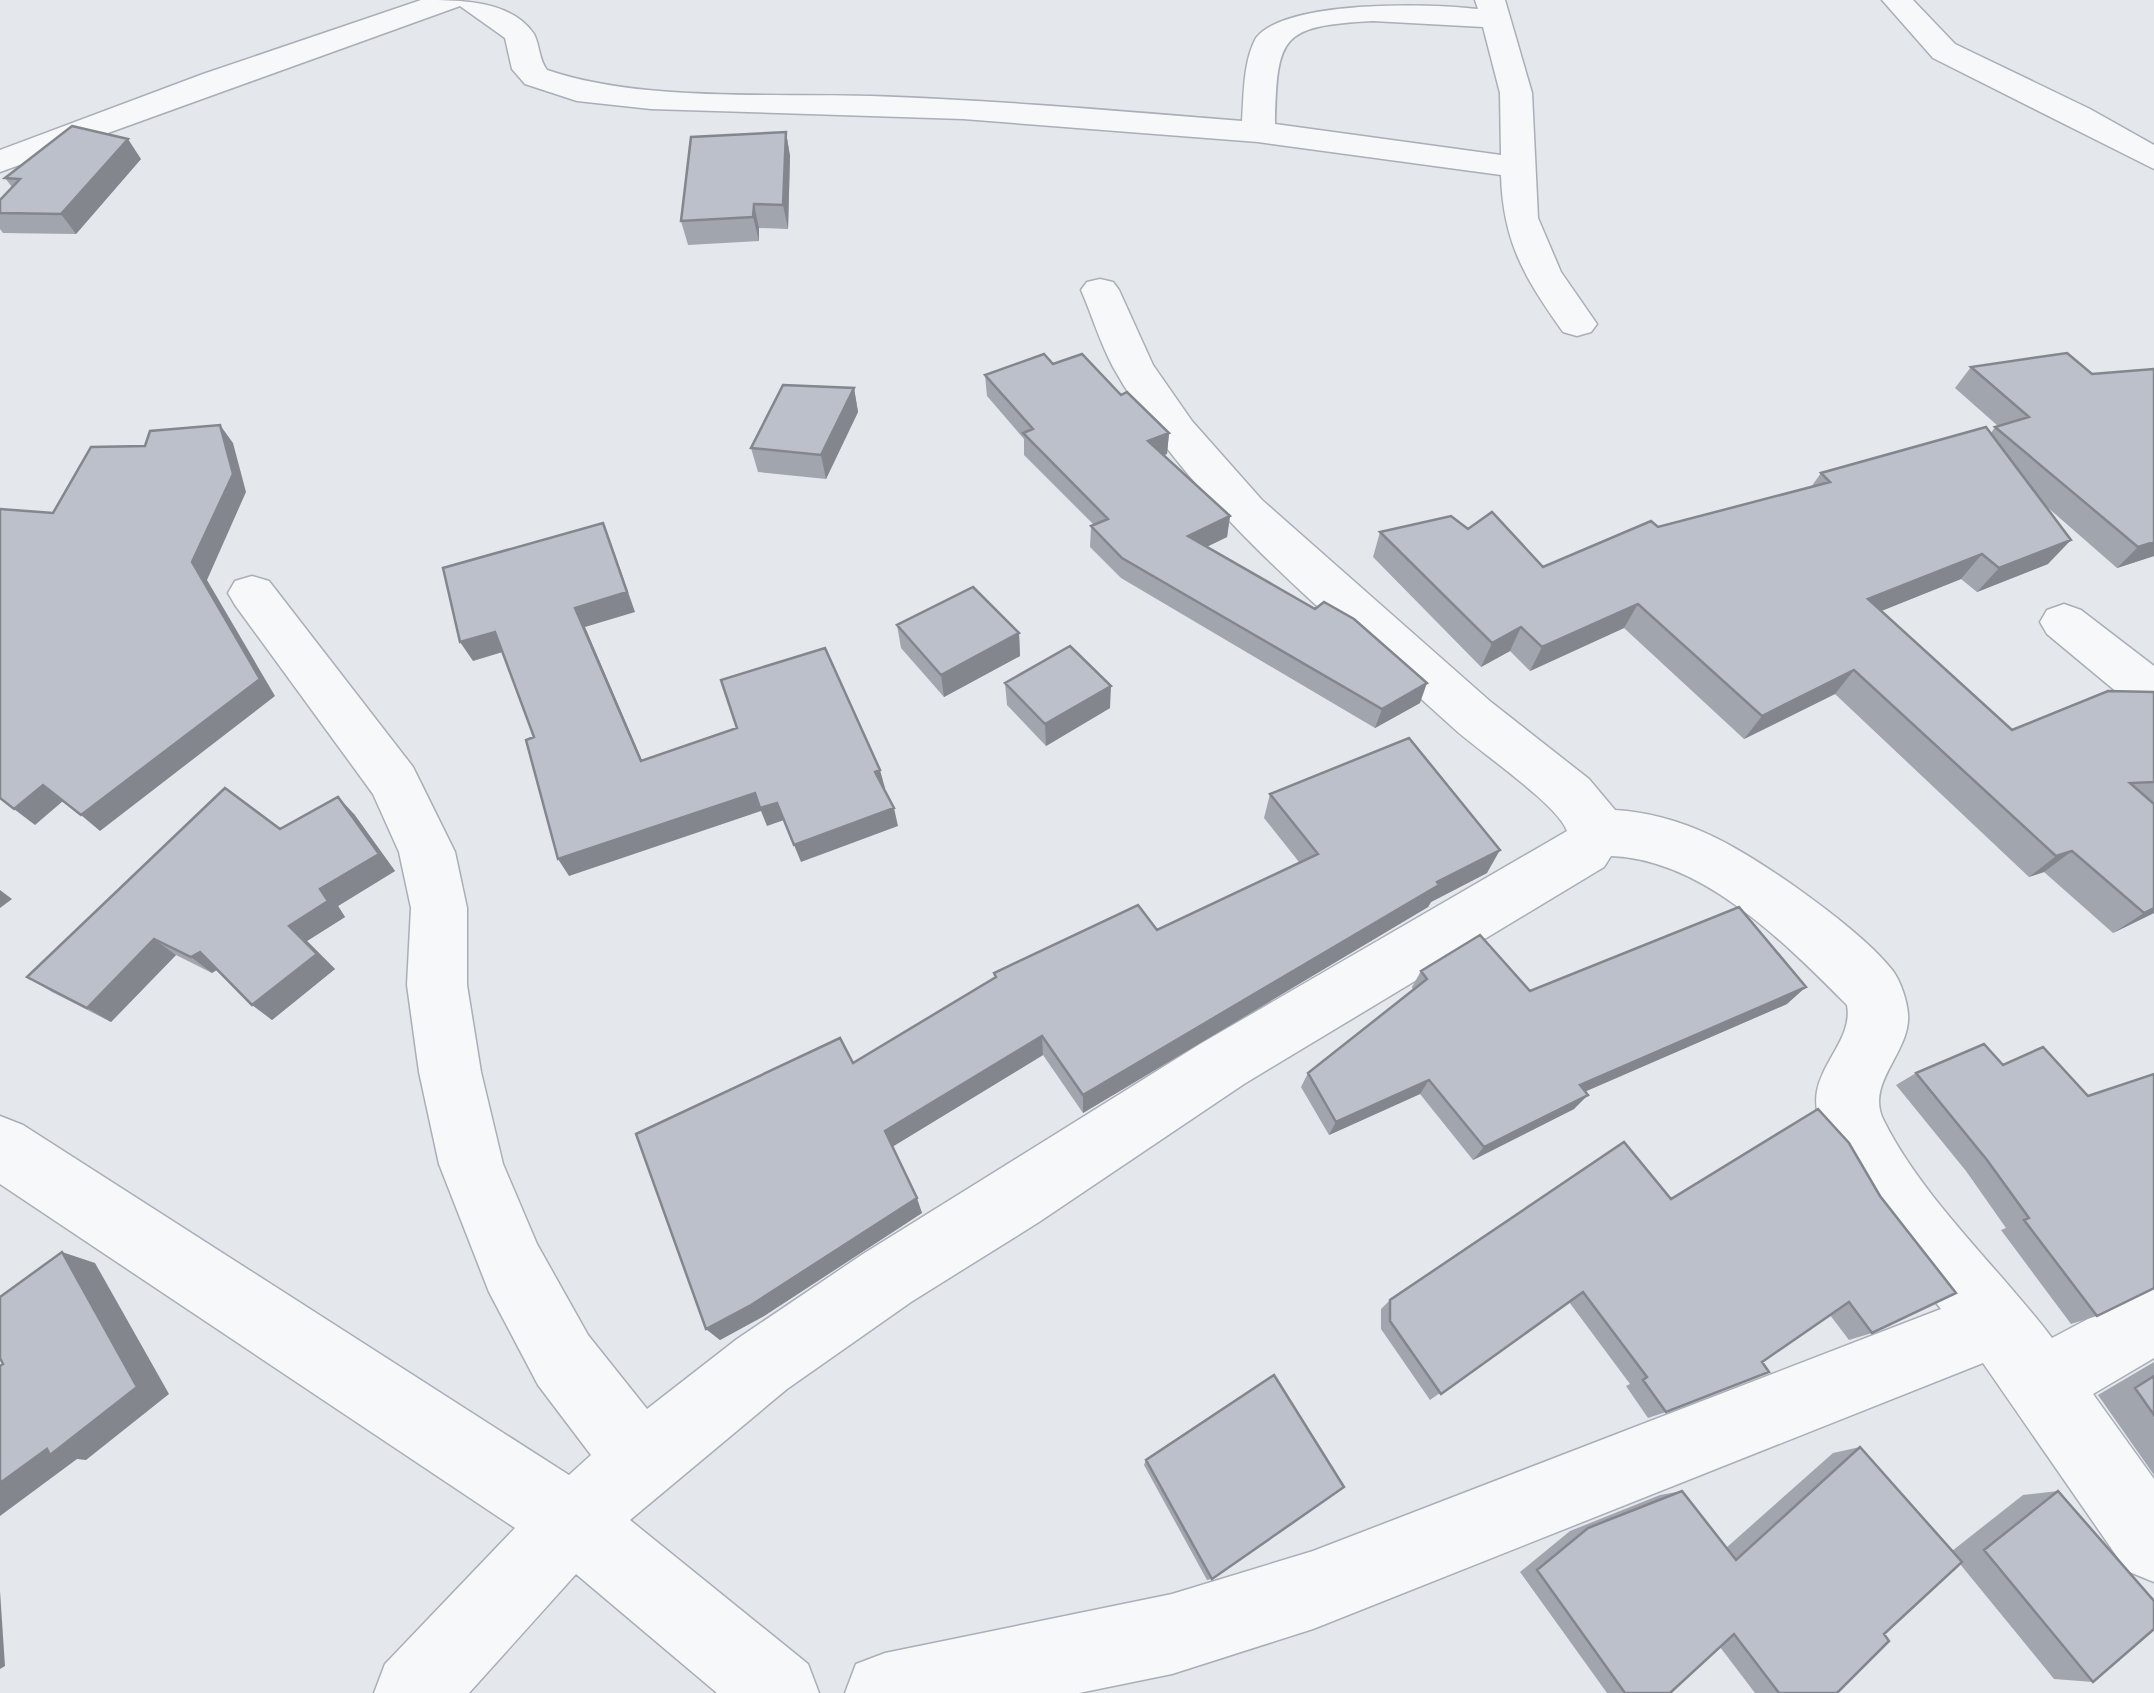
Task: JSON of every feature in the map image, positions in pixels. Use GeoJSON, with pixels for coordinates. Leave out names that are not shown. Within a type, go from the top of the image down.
{"type":"FeatureCollection","features":[{"type":"Feature","properties":{"kind":"street"},"geometry":{"type":"LineString","coordinates":[[0,162],[233,74],[449,0]]}},
{"type":"Feature","properties":{"kind":"street"},"geometry":{"type":"LineString","coordinates":[[470,0],[509,24],[520,36],[528,68],[536,77],[577,91],[651,98],[963,109],[1258,132],[1516,166]]}},
{"type":"Feature","properties":{"kind":"street"},"geometry":{"type":"LineString","coordinates":[[1896,0],[1944,51],[2078,116],[2154,160]]}},
{"type":"Feature","properties":{"kind":"street"},"geometry":{"type":"LineString","coordinates":[[1258,132],[1264,61],[1271,38],[1284,21],[1302,10],[1342,4],[1491,9],[1516,93],[1520,218],[1542,272],[1577,324]]}},
{"type":"Feature","properties":{"kind":"street"},"geometry":{"type":"LineString","coordinates":[[414,1693],[574,1522],[641,1460],[762,1364],[888,1278],[1222,1064],[1585,850],[1594,833],[1590,815],[1570,794],[1473,716],[1246,512],[1177,431],[1133,366],[1100,290]]}},
{"type":"Feature","properties":{"kind":"street"},"geometry":{"type":"LineString","coordinates":[[252,593],[394,782],[427,852],[438,908],[438,985],[450,1072],[471,1164],[513,1268],[563,1360],[641,1460]]}},
{"type":"Feature","properties":{"kind":"street"},"geometry":{"type":"LineString","coordinates":[[2064,622],[2154,694]]}},
{"type":"Feature","properties":{"kind":"street"},"geometry":{"type":"LineString","coordinates":[[1594,833],[1625,832],[1666,841],[1710,862],[1757,894],[1874,992],[1882,1014],[1876,1039],[1852,1074],[1848,1110],[1864,1149],[1996,1322],[2154,1544]]}},
{"type":"Feature","properties":{"kind":"street"},"geometry":{"type":"LineString","coordinates":[[0,1147],[574,1522],[779,1693]]}},
{"type":"Feature","properties":{"kind":"street"},"geometry":{"type":"LineString","coordinates":[[2040,1384],[2154,1319]]}},
{"type":"Feature","properties":{"kind":"street"},"geometry":{"type":"LineString","coordinates":[[885,1693],[1172,1634],[1313,1590],[1996,1322]]}},
{"type":"Feature","properties":{"kind":"building"},"geometry":{"type":"Polygon","coordinates":[[[72,126],[128,139],[61,214],[0,213],[0,200],[20,179],[5,178],[72,126]]]}},
{"type":"Feature","properties":{"kind":"building"},"geometry":{"type":"Polygon","coordinates":[[[786,132],[783,205],[754,204],[753,217],[681,221],[691,137],[786,132]]]}},
{"type":"Feature","properties":{"kind":"building"},"geometry":{"type":"Polygon","coordinates":[[[2067,353],[2092,374],[2154,369],[2154,542],[2138,547],[1995,427],[2029,417],[1971,367],[2067,353]]]}},
{"type":"Feature","properties":{"kind":"building"},"geometry":{"type":"Polygon","coordinates":[[[1044,354],[1053,364],[1082,354],[1121,395],[1127,392],[1169,433],[1148,441],[1230,516],[1188,536],[1315,609],[1324,602],[1354,619],[1427,683],[1382,709],[1122,558],[1091,526],[1108,519],[1023,433],[1033,429],[985,375],[1044,354]]]}},
{"type":"Feature","properties":{"kind":"building"},"geometry":{"type":"Polygon","coordinates":[[[783,385],[854,388],[821,455],[751,448],[783,385]]]}},
{"type":"Feature","properties":{"kind":"building"},"geometry":{"type":"Polygon","coordinates":[[[220,425],[233,474],[192,562],[260,679],[81,815],[43,785],[14,809],[0,798],[0,509],[53,513],[91,447],[145,446],[150,431],[220,425]]]}},
{"type":"Feature","properties":{"kind":"building"},"geometry":{"type":"Polygon","coordinates":[[[1986,427],[2071,540],[1999,568],[1982,554],[1868,599],[2012,730],[2108,691],[2154,692],[2154,782],[2130,783],[2154,804],[2154,908],[2144,913],[2072,851],[2056,856],[1854,670],[1762,716],[1638,604],[1542,647],[1521,627],[1492,643],[1380,532],[1451,516],[1468,529],[1492,512],[1543,567],[1651,521],[1658,527],[1830,482],[1821,473],[1986,427]]]}},
{"type":"Feature","properties":{"kind":"building"},"geometry":{"type":"Polygon","coordinates":[[[603,523],[627,592],[575,608],[641,761],[737,728],[721,680],[825,648],[880,770],[875,772],[894,808],[794,845],[777,803],[760,808],[755,793],[558,859],[526,740],[534,737],[495,632],[460,642],[443,568],[603,523]]]}},
{"type":"Feature","properties":{"kind":"building"},"geometry":{"type":"Polygon","coordinates":[[[973,587],[1019,633],[941,675],[897,625],[973,587]]]}},
{"type":"Feature","properties":{"kind":"building"},"geometry":{"type":"Polygon","coordinates":[[[1070,646],[1111,686],[1045,724],[1005,683],[1070,646]]]}},
{"type":"Feature","properties":{"kind":"building"},"geometry":{"type":"Polygon","coordinates":[[[1409,738],[1500,850],[1437,882],[1439,885],[1083,1095],[1042,1036],[885,1131],[917,1198],[751,1305],[706,1329],[636,1134],[840,1038],[853,1063],[996,977],[994,973],[1138,905],[1157,930],[1318,854],[1270,794],[1409,738]]]}},
{"type":"Feature","properties":{"kind":"building"},"geometry":{"type":"Polygon","coordinates":[[[225,788],[280,829],[338,797],[379,854],[320,889],[328,901],[289,926],[317,954],[252,1005],[200,952],[191,957],[154,939],[87,1008],[27,977],[225,788]]]}},
{"type":"Feature","properties":{"kind":"building"},"geometry":{"type":"Polygon","coordinates":[[[1739,907],[1806,987],[1580,1085],[1588,1095],[1484,1147],[1429,1080],[1336,1122],[1308,1073],[1427,979],[1421,971],[1480,935],[1530,991],[1739,907]]]}},
{"type":"Feature","properties":{"kind":"building"},"geometry":{"type":"Polygon","coordinates":[[[1984,1044],[2003,1065],[2043,1047],[2088,1096],[2154,1074],[2154,1288],[2097,1316],[2024,1220],[2029,1218],[1987,1160],[1916,1073],[1984,1044]]]}},
{"type":"Feature","properties":{"kind":"building"},"geometry":{"type":"Polygon","coordinates":[[[1818,1109],[1849,1143],[1880,1196],[1956,1293],[1872,1333],[1849,1302],[1762,1362],[1769,1372],[1666,1412],[1643,1380],[1647,1377],[1583,1292],[1441,1394],[1390,1321],[1390,1300],[1624,1142],[1671,1199],[1818,1109]]]}},
{"type":"Feature","properties":{"kind":"building"},"geometry":{"type":"Polygon","coordinates":[[[62,1252],[137,1387],[50,1455],[47,1449],[0,1483],[0,1297],[62,1252]]]}},
{"type":"Feature","properties":{"kind":"building"},"geometry":{"type":"Polygon","coordinates":[[[1274,1375],[1344,1487],[1212,1579],[1146,1460],[1274,1375]]]}},
{"type":"Feature","properties":{"kind":"building"},"geometry":{"type":"Polygon","coordinates":[[[2154,1376],[2154,1415],[2135,1388],[2154,1376]]]}},
{"type":"Feature","properties":{"kind":"building"},"geometry":{"type":"Polygon","coordinates":[[[1860,1447],[1962,1562],[1884,1634],[1889,1641],[1837,1693],[1779,1693],[1734,1634],[1670,1693],[1625,1693],[1537,1570],[1588,1528],[1682,1491],[1736,1560],[1860,1447]]]}},
{"type":"Feature","properties":{"kind":"building"},"geometry":{"type":"Polygon","coordinates":[[[2058,1491],[2154,1601],[2154,1629],[2093,1682],[1984,1550],[2058,1491]]]}}]}
